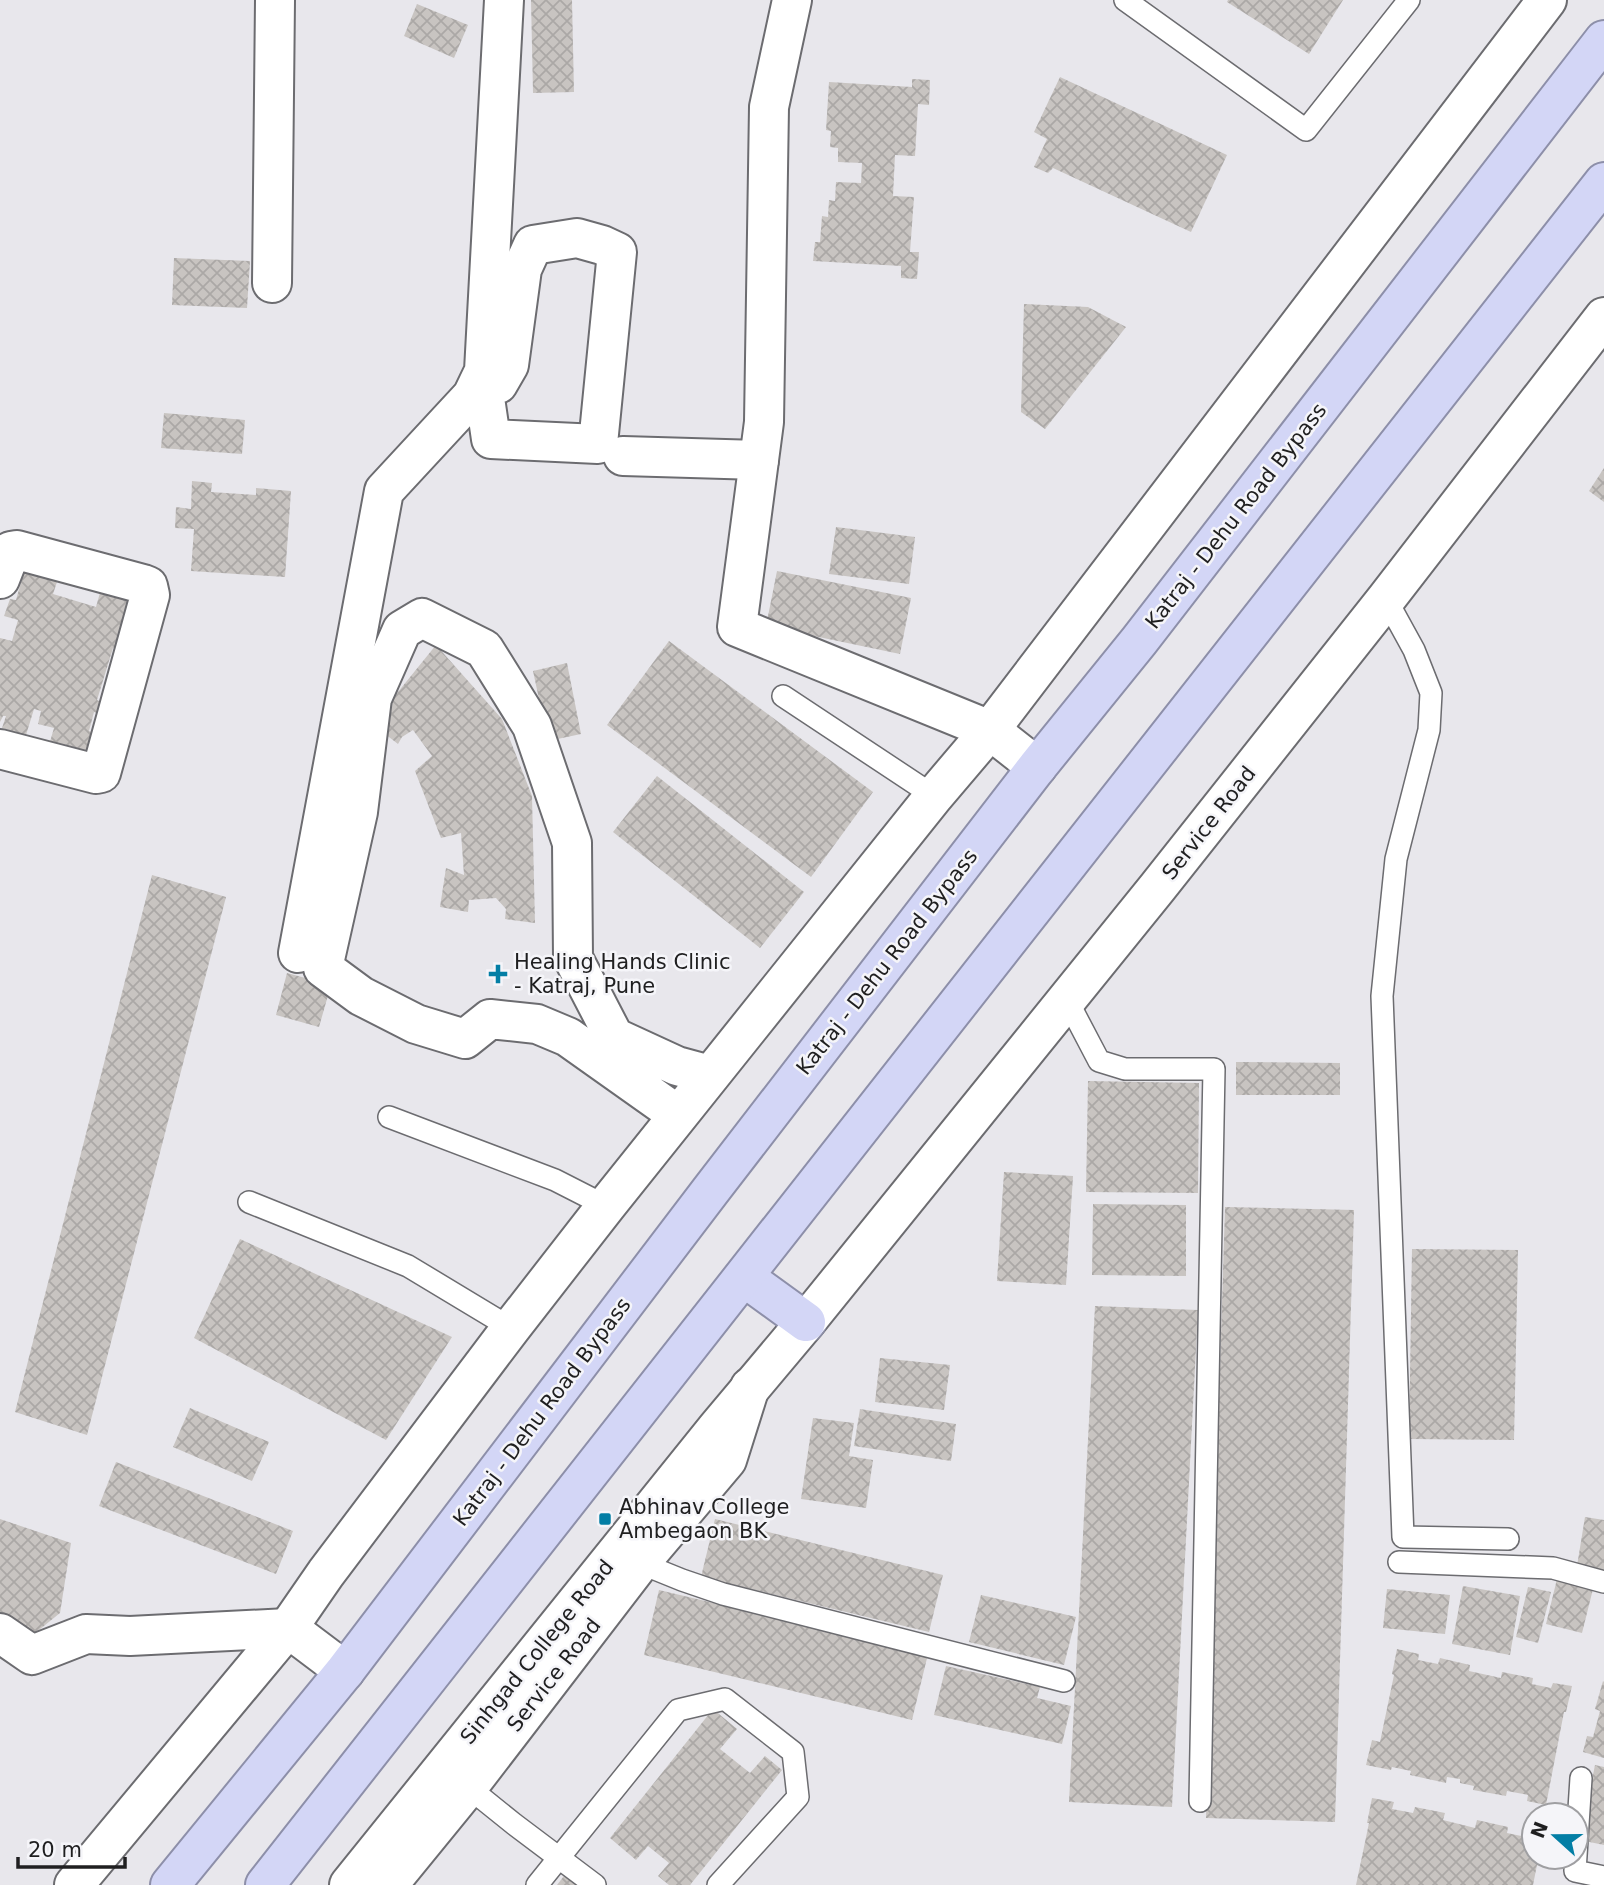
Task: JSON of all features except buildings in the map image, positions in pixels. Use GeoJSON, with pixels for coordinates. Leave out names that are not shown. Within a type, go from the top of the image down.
{"type":"FeatureCollection","features":[{"type":"Feature","properties":{"kind":"highway","name":"Katraj - Dehu Road Bypass"},"geometry":{"type":"LineString","coordinates":[[170,1885],[345,1671],[1037,767],[1139,641],[1604,40]]}},
{"type":"Feature","properties":{"kind":"highway"},"geometry":{"type":"LineString","coordinates":[[265,1885],[1604,182]]}},
{"type":"Feature","properties":{"kind":"highway"},"geometry":{"type":"LineString","coordinates":[[744,1277],[806,1322]]}},
{"type":"Feature","properties":{"kind":"street"},"geometry":{"type":"LineString","coordinates":[[272,283],[275,0]]}},
{"type":"Feature","properties":{"kind":"street"},"geometry":{"type":"LineString","coordinates":[[298,953],[384,491],[479,400],[509,365],[522,269],[533,245],[577,238],[617,253],[598,444],[491,439],[479,400],[484,371],[504,0]]}},
{"type":"Feature","properties":{"kind":"street"},"geometry":{"type":"LineString","coordinates":[[792,0],[769,107],[764,422],[737,627],[989,730],[1037,767]]}},
{"type":"Feature","properties":{"kind":"street"},"geometry":{"type":"LineString","coordinates":[[74,1885],[288,1628],[326,1573],[511,1328],[678,1115],[989,730],[1547,0]]}},
{"type":"Feature","properties":{"kind":"street","name":"Service Road"},"geometry":{"type":"LineString","coordinates":[[806,1322],[1166,877],[1604,317]]}},
{"type":"Feature","properties":{"kind":"street"},"geometry":{"type":"LineString","coordinates":[[623,456],[759,460]]}},
{"type":"Feature","properties":{"kind":"street"},"geometry":{"type":"LineString","coordinates":[[0,579],[11,551],[17,550],[143,584],[148,586],[150,595],[101,773],[96,774],[0,749]]}},
{"type":"Feature","properties":{"kind":"street"},"geometry":{"type":"LineString","coordinates":[[678,1115],[568,1037],[537,1024],[490,1019],[465,1039],[416,1024],[361,996],[323,968],[358,812],[372,698],[402,630],[422,618],[484,649],[532,726],[572,843],[573,957],[614,1037],[677,1066],[710,1075]]}},
{"type":"Feature","properties":{"kind":"street","name":"Sinhgad College Road"},"geometry":{"type":"LineString","coordinates":[[349,1885],[750,1387],[806,1322]]}},
{"type":"Feature","properties":{"kind":"street","name":"Service Road"},"geometry":{"type":"LineString","coordinates":[[388,1885],[468,1787],[640,1563],[727,1460],[750,1387]]}},
{"type":"Feature","properties":{"kind":"street"},"geometry":{"type":"LineString","coordinates":[[0,1633],[32,1655],[86,1634],[144,1636],[288,1628],[345,1671]]}},
{"type":"Feature","properties":{"kind":"lane"},"geometry":{"type":"LineString","coordinates":[[1125,0],[1306,130],[1409,0]]}},
{"type":"Feature","properties":{"kind":"lane"},"geometry":{"type":"LineString","coordinates":[[1386,598],[1413,650],[1431,694],[1429,730],[1396,859],[1381,996],[1403,1537],[1508,1539]]}},
{"type":"Feature","properties":{"kind":"lane"},"geometry":{"type":"LineString","coordinates":[[783,695],[934,796]]}},
{"type":"Feature","properties":{"kind":"lane"},"geometry":{"type":"LineString","coordinates":[[1066,1000],[1099,1061],[1125,1069],[1214,1069],[1200,1801]]}},
{"type":"Feature","properties":{"kind":"lane"},"geometry":{"type":"LineString","coordinates":[[389,1117],[555,1181],[606,1206]]}},
{"type":"Feature","properties":{"kind":"lane"},"geometry":{"type":"LineString","coordinates":[[250,1202],[408,1266],[511,1328]]}},
{"type":"Feature","properties":{"kind":"lane"},"geometry":{"type":"LineString","coordinates":[[1399,1562],[1553,1569],[1604,1582]]}},
{"type":"Feature","properties":{"kind":"lane"},"geometry":{"type":"LineString","coordinates":[[640,1563],[723,1594],[1064,1681]]}},
{"type":"Feature","properties":{"kind":"lane"},"geometry":{"type":"LineString","coordinates":[[537,1885],[678,1710],[725,1699],[793,1752],[798,1797],[718,1885]]}},
{"type":"Feature","properties":{"kind":"lane"},"geometry":{"type":"LineString","coordinates":[[1581,1778],[1575,1871],[1604,1877]]}},
{"type":"Feature","properties":{"kind":"lane"},"geometry":{"type":"LineString","coordinates":[[468,1787],[595,1885]]}},
{"type":"Feature","properties":{"kind":"place","name":"Healing Hands Clinic - Katraj, Pune"},"geometry":{"type":"Point","coordinates":[498,974]}},
{"type":"Feature","properties":{"kind":"place","name":"Abhinav College Ambegaon BK"},"geometry":{"type":"Point","coordinates":[605,1519]}}]}
